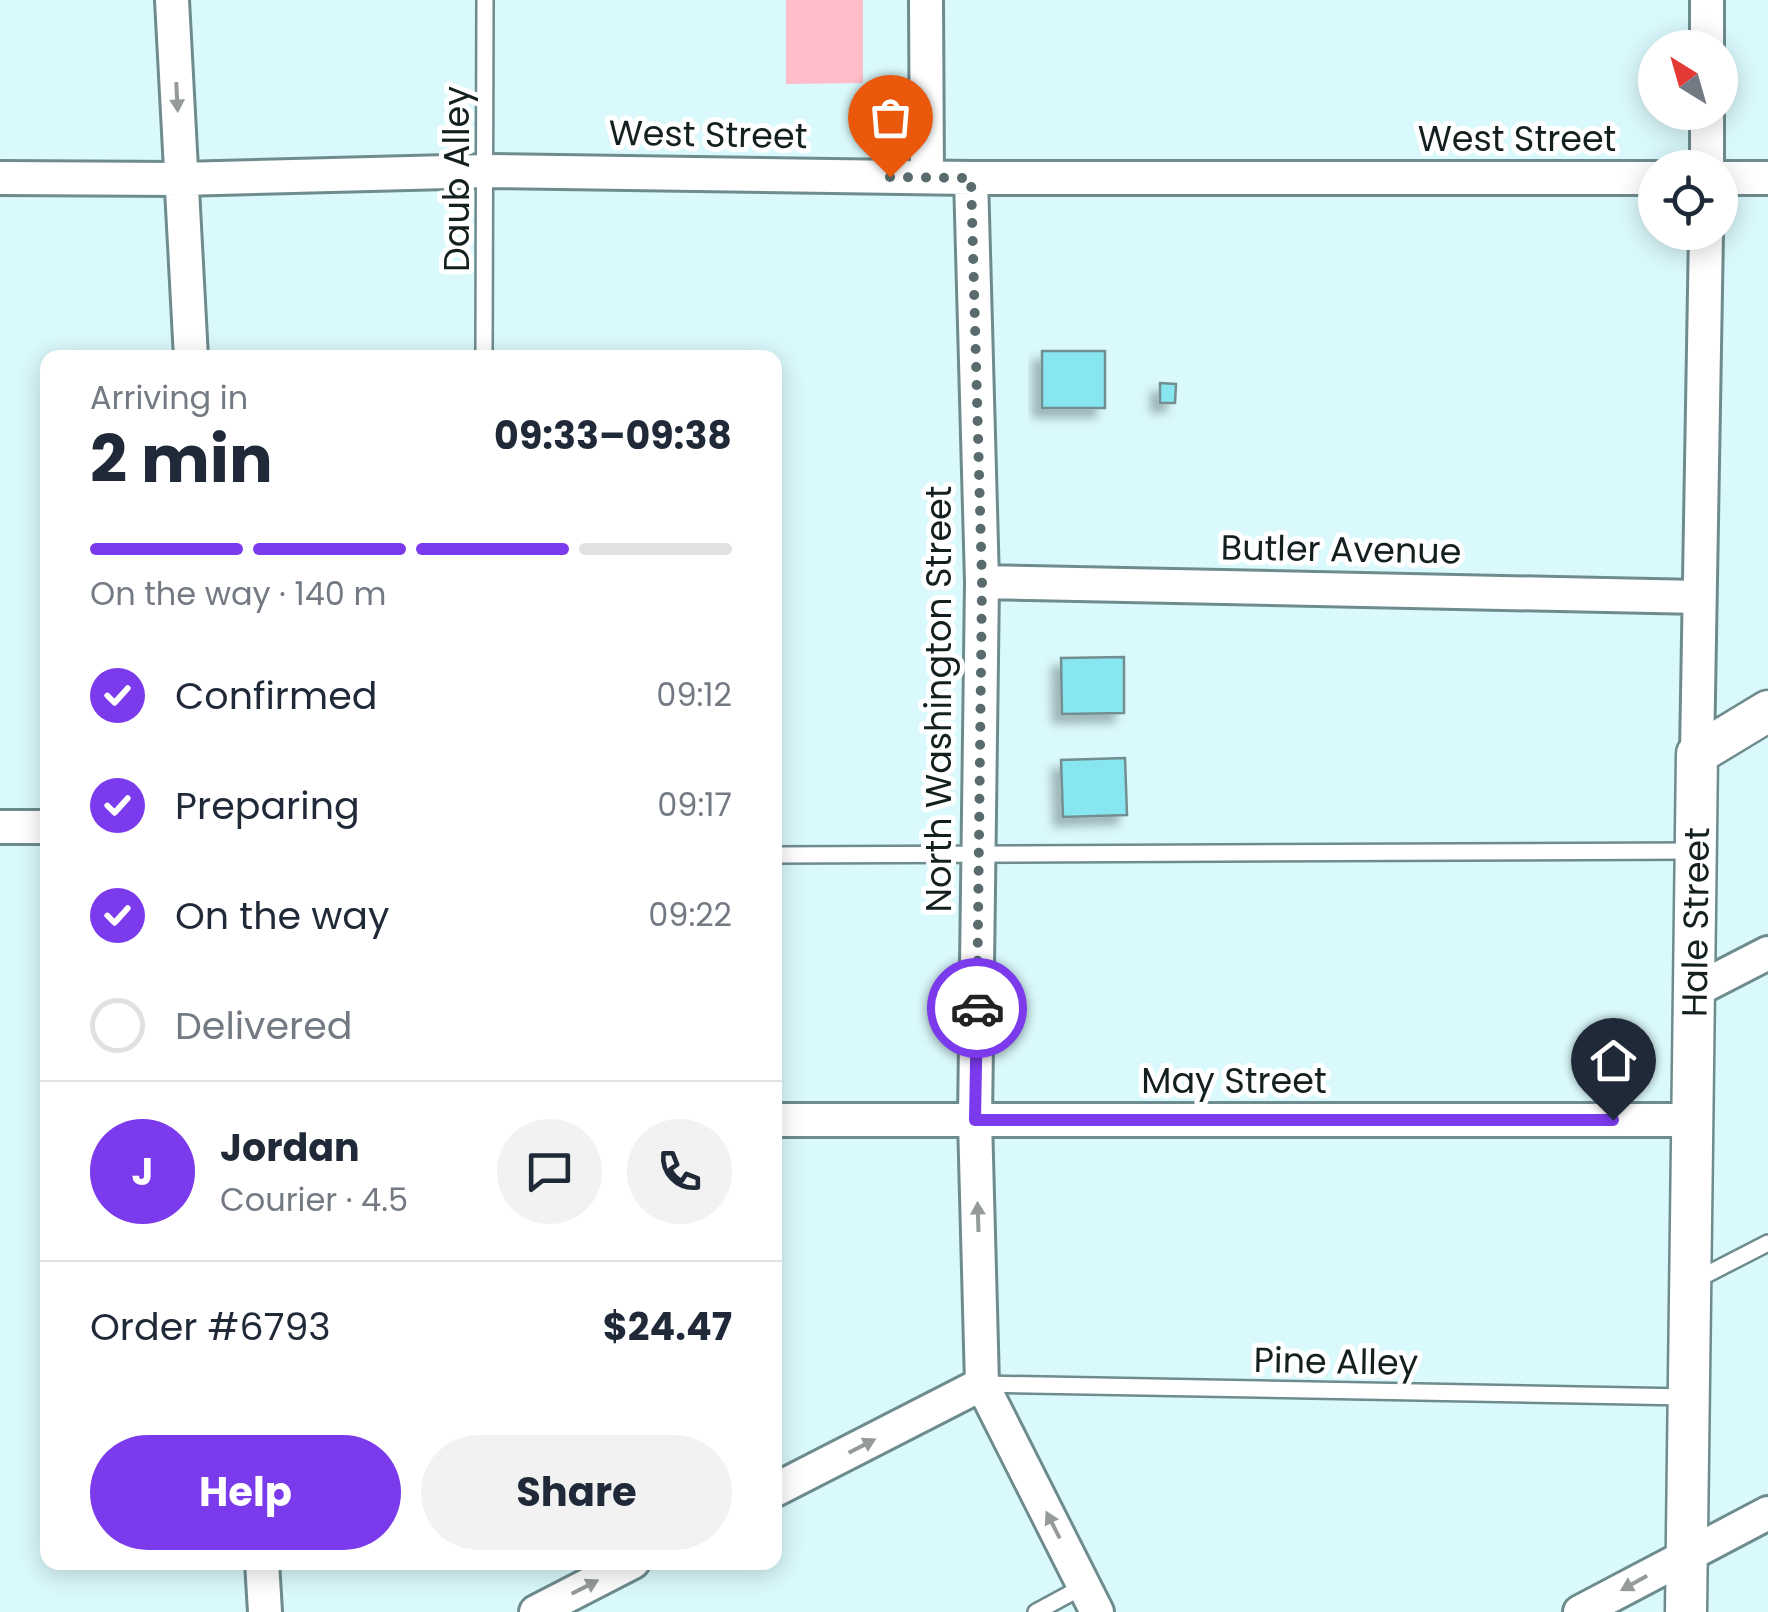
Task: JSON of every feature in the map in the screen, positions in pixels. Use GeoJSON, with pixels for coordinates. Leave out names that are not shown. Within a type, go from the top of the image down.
{"type":"FeatureCollection","features":[{"type":"Feature","properties":{"kind":"street"},"geometry":{"type":"LineString","coordinates":[[172,0],[191,350]]}},
{"type":"Feature","properties":{"kind":"street"},"geometry":{"type":"LineString","coordinates":[[926,0],[927,178]]}},
{"type":"Feature","properties":{"kind":"street"},"geometry":{"type":"LineString","coordinates":[[1707,0],[1707,30]]}},
{"type":"Feature","properties":{"kind":"street","name":"West Street"},"geometry":{"type":"LineString","coordinates":[[0,178],[181,179],[487,171],[927,178],[1638,178]]}},
{"type":"Feature","properties":{"kind":"street","name":"North Washington Street"},"geometry":{"type":"LineString","coordinates":[[971,178],[982,582],[975,1120],[982,1384],[1091,1599]]}},
{"type":"Feature","properties":{"kind":"street"},"geometry":{"type":"LineString","coordinates":[[1738,178],[1768,178]]}},
{"type":"Feature","properties":{"kind":"street","name":"Hale Street"},"geometry":{"type":"LineString","coordinates":[[1686,1612],[1706,250]]}},
{"type":"Feature","properties":{"kind":"street","name":"Butler Avenue"},"geometry":{"type":"LineString","coordinates":[[982,582],[1699,597]]}},
{"type":"Feature","properties":{"kind":"street"},"geometry":{"type":"LineString","coordinates":[[1697,754],[1768,712]]}},
{"type":"Feature","properties":{"kind":"street"},"geometry":{"type":"LineString","coordinates":[[0,827],[40,828]]}},
{"type":"Feature","properties":{"kind":"street"},"geometry":{"type":"LineString","coordinates":[[1696,990],[1768,953]]}},
{"type":"Feature","properties":{"kind":"street","name":"May Street"},"geometry":{"type":"LineString","coordinates":[[782,1120],[1693,1120]]}},
{"type":"Feature","properties":{"kind":"street"},"geometry":{"type":"LineString","coordinates":[[782,1486],[982,1384]]}},
{"type":"Feature","properties":{"kind":"street"},"geometry":{"type":"LineString","coordinates":[[1580,1612],[1768,1514]]}},
{"type":"Feature","properties":{"kind":"street"},"geometry":{"type":"LineString","coordinates":[[262,1570],[265,1612]]}},
{"type":"Feature","properties":{"kind":"street"},"geometry":{"type":"LineString","coordinates":[[536,1612],[617,1570]]}},
{"type":"Feature","properties":{"kind":"lane","name":"Daub Alley"},"geometry":{"type":"LineString","coordinates":[[484,350],[486,0]]}},
{"type":"Feature","properties":{"kind":"lane"},"geometry":{"type":"LineString","coordinates":[[782,855],[1697,851]]}},
{"type":"Feature","properties":{"kind":"lane"},"geometry":{"type":"LineString","coordinates":[[1690,1282],[1768,1242]]}},
{"type":"Feature","properties":{"kind":"lane","name":"Pine Alley"},"geometry":{"type":"LineString","coordinates":[[982,1384],[1689,1397]]}},
{"type":"Feature","properties":{"kind":"lane"},"geometry":{"type":"LineString","coordinates":[[1036,1612],[1091,1599]]}},
{"type":"Feature","properties":{"kind":"shaded area"},"geometry":{"type":"Polygon","coordinates":[[[786,0],[863,0],[863,83],[786,84],[786,0]]]}},
{"type":"Feature","properties":{"kind":"building"},"geometry":{"type":"Polygon","coordinates":[[[1042,351],[1105,351],[1105,408],[1042,408],[1042,351]]]}},
{"type":"Feature","properties":{"kind":"building"},"geometry":{"type":"Polygon","coordinates":[[[1160,383],[1176,384],[1175,403],[1160,403],[1160,383]]]}},
{"type":"Feature","properties":{"kind":"building"},"geometry":{"type":"Polygon","coordinates":[[[1124,657],[1124,713],[1062,714],[1061,658],[1124,657]]]}},
{"type":"Feature","properties":{"kind":"building"},"geometry":{"type":"Polygon","coordinates":[[[1125,758],[1127,815],[1063,817],[1061,760],[1125,758]]]}},
{"type":"Feature","properties":{"kind":"way so far"},"geometry":{"type":"LineString","coordinates":[[890,177],[971,178],[982,582],[977,1008]]}},
{"type":"Feature","properties":{"kind":"route"},"geometry":{"type":"LineString","coordinates":[[977,1008],[975,1120],[1613,1120]]}}]}
